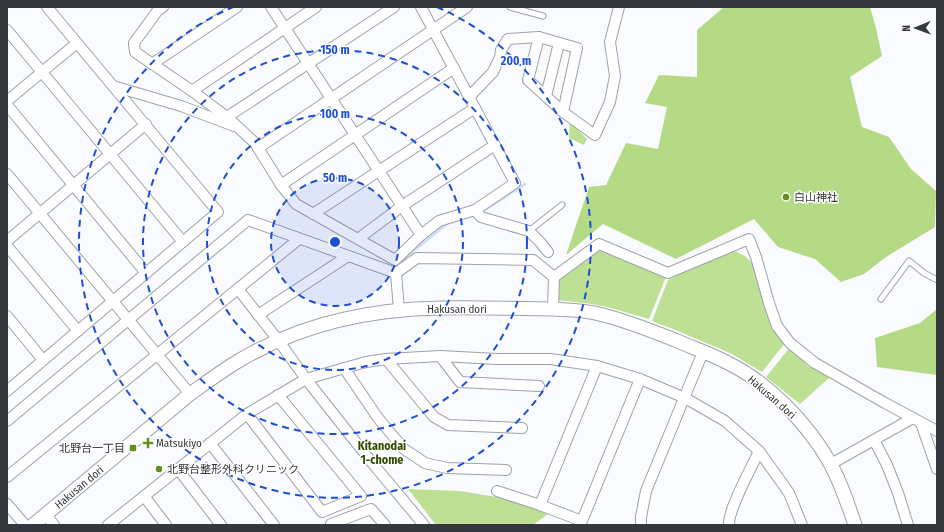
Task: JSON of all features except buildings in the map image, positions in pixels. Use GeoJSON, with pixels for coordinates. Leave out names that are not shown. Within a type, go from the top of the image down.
{"type":"FeatureCollection","features":[{"type":"Feature","properties":{"kind":"street"},"geometry":{"type":"LineString","coordinates":[[7,391],[218,212],[47,7]]}},
{"type":"Feature","properties":{"kind":"street"},"geometry":{"type":"LineString","coordinates":[[152,64],[237,7]]}},
{"type":"Feature","properties":{"kind":"street"},"geometry":{"type":"LineString","coordinates":[[271,7],[421,234]]}},
{"type":"Feature","properties":{"kind":"street"},"geometry":{"type":"LineString","coordinates":[[192,91],[316,7]]}},
{"type":"Feature","properties":{"kind":"street"},"geometry":{"type":"LineString","coordinates":[[227,117],[394,7]]}},
{"type":"Feature","properties":{"kind":"street"},"geometry":{"type":"LineString","coordinates":[[159,8],[134,43],[135,52],[227,117],[255,143],[281,185],[296,204],[394,260],[421,234],[439,220],[475,210],[515,183],[421,7]]}},
{"type":"Feature","properties":{"kind":"street"},"geometry":{"type":"LineString","coordinates":[[258,148],[467,7]]}},
{"type":"Feature","properties":{"kind":"street"},"geometry":{"type":"LineString","coordinates":[[539,37],[528,80],[562,112],[595,135],[610,102],[615,76],[610,42],[619,7]]}},
{"type":"Feature","properties":{"kind":"street"},"geometry":{"type":"LineString","coordinates":[[7,30],[183,242]]}},
{"type":"Feature","properties":{"kind":"street"},"geometry":{"type":"LineString","coordinates":[[469,97],[493,72],[500,57],[501,50],[508,39],[539,37],[577,48],[562,112]]}},
{"type":"Feature","properties":{"kind":"street"},"geometry":{"type":"LineString","coordinates":[[7,101],[77,43]]}},
{"type":"Feature","properties":{"kind":"street"},"geometry":{"type":"LineString","coordinates":[[546,96],[559,43]]}},
{"type":"Feature","properties":{"kind":"street"},"geometry":{"type":"LineString","coordinates":[[281,185],[454,68]]}},
{"type":"Feature","properties":{"kind":"street"},"geometry":{"type":"LineString","coordinates":[[113,86],[181,106],[238,127]]}},
{"type":"Feature","properties":{"kind":"street"},"geometry":{"type":"LineString","coordinates":[[7,105],[146,273]]}},
{"type":"Feature","properties":{"kind":"street"},"geometry":{"type":"LineString","coordinates":[[313,214],[475,108]]}},
{"type":"Feature","properties":{"kind":"street"},"geometry":{"type":"LineString","coordinates":[[7,241],[146,124]]}},
{"type":"Feature","properties":{"kind":"street"},"geometry":{"type":"LineString","coordinates":[[358,239],[402,206],[495,145]]}},
{"type":"Feature","properties":{"kind":"street"},"geometry":{"type":"LineString","coordinates":[[7,174],[190,394]]}},
{"type":"Feature","properties":{"kind":"street"},"geometry":{"type":"LineString","coordinates":[[475,210],[482,216],[529,231],[548,252]]}},
{"type":"Feature","properties":{"kind":"street"},"geometry":{"type":"LineString","coordinates":[[7,421],[248,220],[396,273]]}},
{"type":"Feature","properties":{"kind":"street"},"geometry":{"type":"LineString","coordinates":[[554,277],[599,244],[668,273],[749,238],[777,326],[790,343],[815,363],[937,431]]}},
{"type":"Feature","properties":{"kind":"street"},"geometry":{"type":"LineString","coordinates":[[7,477],[300,239]]}},
{"type":"Feature","properties":{"kind":"street"},"geometry":{"type":"LineString","coordinates":[[7,246],[78,331]]}},
{"type":"Feature","properties":{"kind":"street"},"geometry":{"type":"LineString","coordinates":[[258,315],[348,256]]}},
{"type":"Feature","properties":{"kind":"street"},"geometry":{"type":"LineString","coordinates":[[396,273],[417,258],[534,260],[554,277]]}},
{"type":"Feature","properties":{"kind":"street"},"geometry":{"type":"LineString","coordinates":[[396,273],[398,310]]}},
{"type":"Feature","properties":{"kind":"street"},"geometry":{"type":"LineString","coordinates":[[553,309],[554,277]]}},
{"type":"Feature","properties":{"kind":"street"},"geometry":{"type":"LineString","coordinates":[[238,289],[306,379],[373,464],[424,525]]}},
{"type":"Feature","properties":{"kind":"street","name":"Hakusan dori"},"geometry":{"type":"LineString","coordinates":[[32,525],[190,394],[217,374],[240,360],[278,340],[334,321],[378,312],[441,308],[553,309],[594,313],[623,321],[658,334],[740,369],[759,382],[776,397],[818,442],[831,464],[843,490],[855,525]]}},
{"type":"Feature","properties":{"kind":"street"},"geometry":{"type":"LineString","coordinates":[[7,316],[43,360]]}},
{"type":"Feature","properties":{"kind":"street"},"geometry":{"type":"LineString","coordinates":[[641,525],[646,490],[703,352]]}},
{"type":"Feature","properties":{"kind":"street"},"geometry":{"type":"LineString","coordinates":[[440,356],[460,382],[539,386]]}},
{"type":"Feature","properties":{"kind":"street"},"geometry":{"type":"LineString","coordinates":[[110,524],[247,414],[306,379],[366,362],[386,358],[440,356],[497,359],[550,359],[597,366],[640,379],[685,398],[725,421],[759,451],[789,493],[802,525]]}},
{"type":"Feature","properties":{"kind":"street"},"geometry":{"type":"LineString","coordinates":[[386,358],[434,417],[448,426],[522,428]]}},
{"type":"Feature","properties":{"kind":"street"},"geometry":{"type":"LineString","coordinates":[[540,505],[597,366]]}},
{"type":"Feature","properties":{"kind":"street"},"geometry":{"type":"LineString","coordinates":[[344,368],[378,418],[404,449],[425,463],[447,468],[506,470]]}},
{"type":"Feature","properties":{"kind":"street"},"geometry":{"type":"LineString","coordinates":[[497,491],[582,521],[640,379]]}},
{"type":"Feature","properties":{"kind":"street"},"geometry":{"type":"LineString","coordinates":[[247,414],[322,512],[361,496],[278,395]]}},
{"type":"Feature","properties":{"kind":"street"},"geometry":{"type":"LineString","coordinates":[[831,464],[874,440],[917,420]]}},
{"type":"Feature","properties":{"kind":"street"},"geometry":{"type":"LineString","coordinates":[[917,420],[937,469]]}},
{"type":"Feature","properties":{"kind":"street"},"geometry":{"type":"LineString","coordinates":[[874,440],[887,465],[908,525]]}},
{"type":"Feature","properties":{"kind":"street"},"geometry":{"type":"LineString","coordinates":[[210,443],[274,525]]}},
{"type":"Feature","properties":{"kind":"street"},"geometry":{"type":"LineString","coordinates":[[729,525],[735,501],[759,451]]}},
{"type":"Feature","properties":{"kind":"street"},"geometry":{"type":"LineString","coordinates":[[178,469],[221,525]]}},
{"type":"Feature","properties":{"kind":"street"},"geometry":{"type":"LineString","coordinates":[[144,496],[166,525]]}},
{"type":"Feature","properties":{"kind":"street"},"geometry":{"type":"LineString","coordinates":[[7,504],[25,525]]}},
{"type":"Feature","properties":{"kind":"street"},"geometry":{"type":"LineString","coordinates":[[332,525],[331,524],[371,509],[384,525]]}},
{"type":"Feature","properties":{"kind":"street"},"geometry":{"type":"LineString","coordinates":[[45,514],[54,525]]}},
{"type":"Feature","properties":{"kind":"lane"},"geometry":{"type":"LineString","coordinates":[[510,7],[543,16]]}},
{"type":"Feature","properties":{"kind":"lane"},"geometry":{"type":"LineString","coordinates":[[529,231],[562,205]]}},
{"type":"Feature","properties":{"kind":"lane"},"geometry":{"type":"LineString","coordinates":[[881,299],[909,261],[924,273],[937,280]]}},
{"type":"Feature","properties":{"kind":"green space"},"geometry":{"type":"Polygon","coordinates":[[[724,7],[870,7],[882,56],[850,77],[862,127],[889,137],[911,169],[936,191],[935,227],[886,257],[864,274],[841,282],[815,259],[778,247],[754,219],[676,259],[603,224],[566,255],[589,187],[606,185],[626,143],[658,149],[667,107],[645,103],[659,75],[697,77],[697,30],[724,7]]]}},
{"type":"Feature","properties":{"kind":"green space"},"geometry":{"type":"Polygon","coordinates":[[[570,122],[587,139],[584,145],[569,138],[570,122]]]}},
{"type":"Feature","properties":{"kind":"green space"},"geometry":{"type":"Polygon","coordinates":[[[599,248],[666,277],[649,319],[607,307],[557,300],[556,279],[599,248]]]}},
{"type":"Feature","properties":{"kind":"green space"},"geometry":{"type":"Polygon","coordinates":[[[735,251],[745,256],[754,265],[776,334],[781,341],[785,343],[762,372],[730,353],[652,321],[668,280],[719,254],[735,251]]]}},
{"type":"Feature","properties":{"kind":"green space"},"geometry":{"type":"Polygon","coordinates":[[[937,309],[937,375],[877,367],[875,338],[920,323],[937,309]]]}},
{"type":"Feature","properties":{"kind":"green space"},"geometry":{"type":"Polygon","coordinates":[[[790,347],[808,366],[830,377],[800,404],[766,377],[790,347]]]}},
{"type":"Feature","properties":{"kind":"green space"},"geometry":{"type":"Polygon","coordinates":[[[408,489],[460,491],[514,500],[548,514],[533,525],[436,525],[408,489]]]}},
{"type":"Feature","properties":{"kind":"waterway"},"geometry":{"type":"LineString","coordinates":[[485,210],[525,184]]}},
{"type":"Feature","properties":{"kind":"waterway"},"geometry":{"type":"LineString","coordinates":[[402,260],[448,223]]}},
{"type":"Feature","properties":{"kind":"place","name":"白山神社"},"geometry":{"type":"Point","coordinates":[786,197]}},
{"type":"Feature","properties":{"kind":"place","name":"Matsukiyo"},"geometry":{"type":"Point","coordinates":[148,443]}},
{"type":"Feature","properties":{"kind":"place","name":"北野台一丁目"},"geometry":{"type":"Point","coordinates":[133,448]}},
{"type":"Feature","properties":{"kind":"place","name":"北野台整形外科クリニック"},"geometry":{"type":"Point","coordinates":[159,469]}},
{"type":"Feature","properties":{"kind":"district","name":"Kitanodai 1-chome"},"geometry":{"type":"Point","coordinates":[382,453]}}]}
